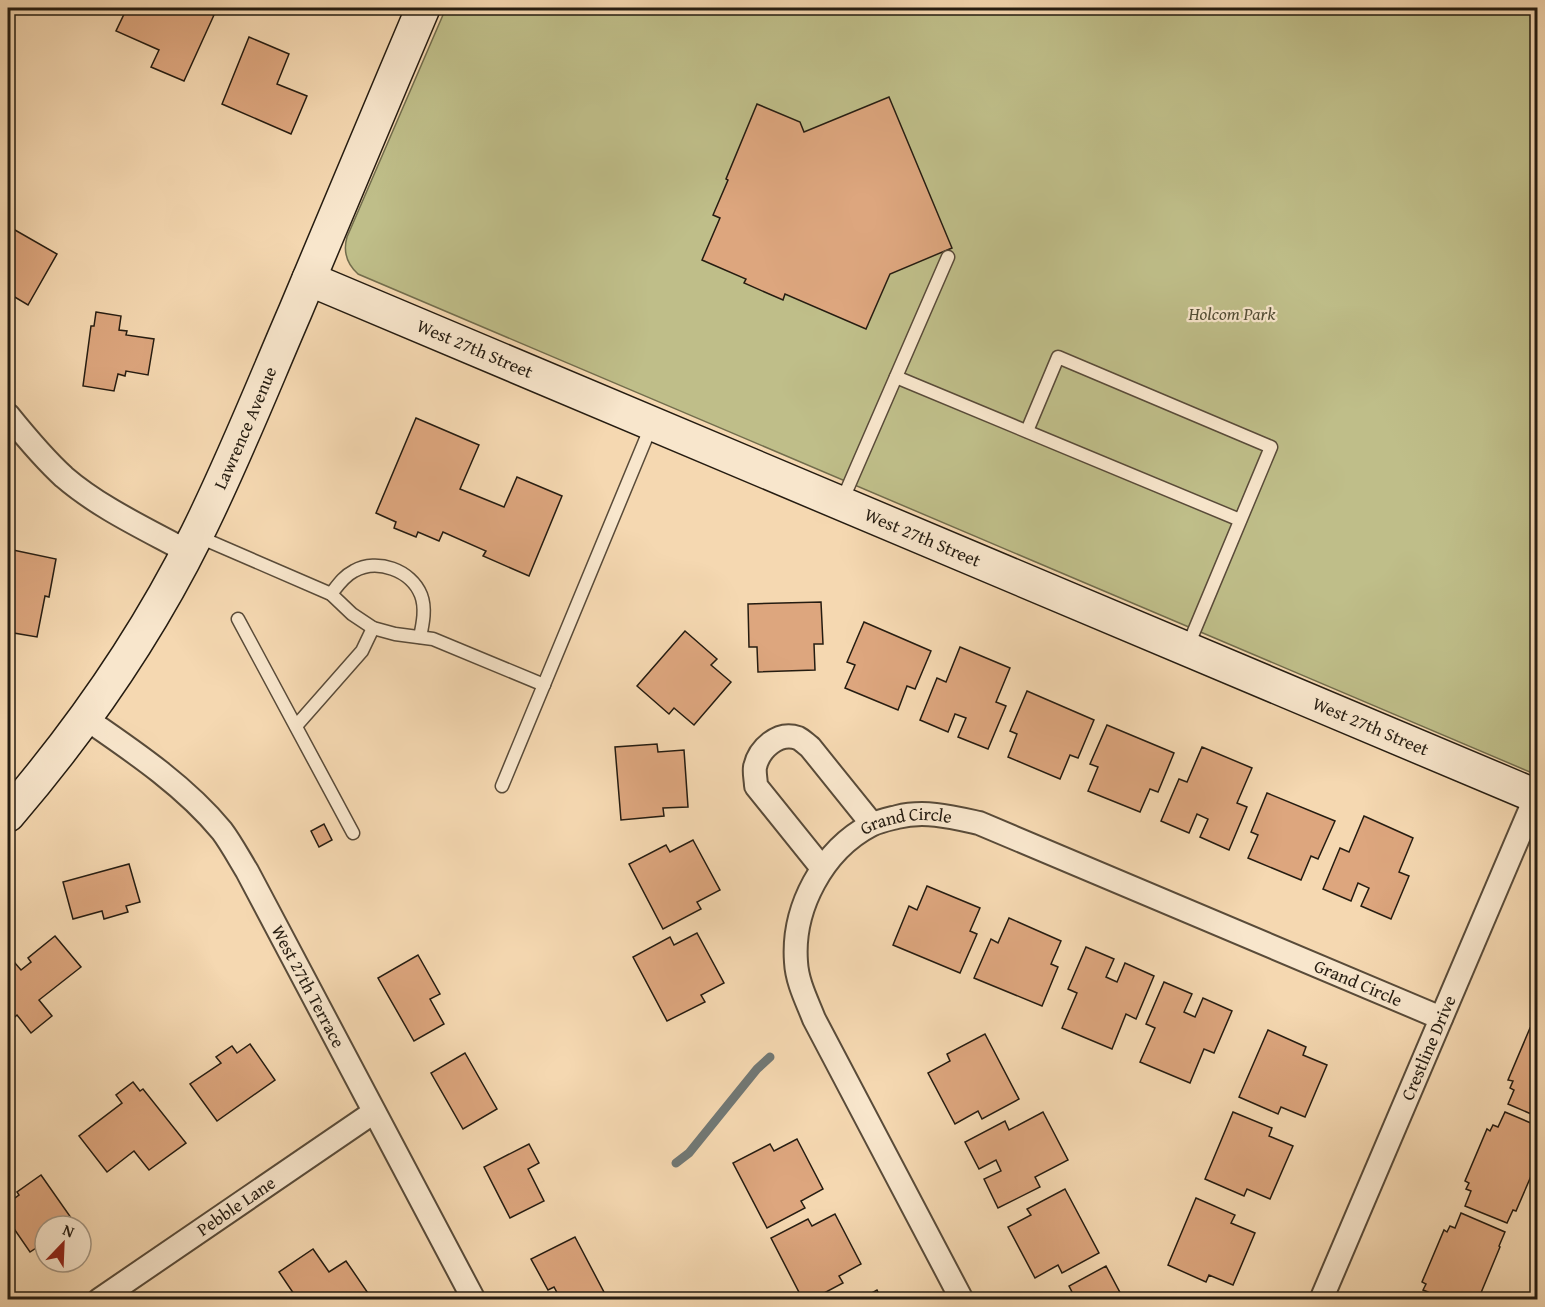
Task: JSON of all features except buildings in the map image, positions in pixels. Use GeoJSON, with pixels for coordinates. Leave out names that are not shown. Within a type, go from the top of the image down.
{"type":"FeatureCollection","features":[{"type":"Feature","properties":{"kind":"street","name":"Lawrence Avenue"},"geometry":{"type":"LineString","coordinates":[[8,815],[40,778],[85,718],[155,611],[192,544],[243,435],[423,8]]}},
{"type":"Feature","properties":{"kind":"street","name":"West 27th Street"},"geometry":{"type":"LineString","coordinates":[[309,279],[1537,797]]}},
{"type":"Feature","properties":{"kind":"street"},"geometry":{"type":"LineString","coordinates":[[8,415],[33,446],[65,477],[101,503],[192,544]]}},
{"type":"Feature","properties":{"kind":"street","name":"West 27th Terrace"},"geometry":{"type":"LineString","coordinates":[[85,718],[119,741],[188,796],[222,832],[247,871],[474,1299]]}},
{"type":"Feature","properties":{"kind":"street"},"geometry":{"type":"LineString","coordinates":[[822,868],[756,786],[754,770],[759,754],[768,744],[782,737],[798,738],[810,747],[872,824]]}},
{"type":"Feature","properties":{"kind":"street","name":"Crestline Drive"},"geometry":{"type":"LineString","coordinates":[[1321,1299],[1537,797]]}},
{"type":"Feature","properties":{"kind":"street","name":"Grand Circle"},"geometry":{"type":"LineString","coordinates":[[962,1299],[814,1019],[802,989],[796,963],[798,931],[805,900],[822,868],[845,843],[872,824],[900,816],[938,814],[979,823],[1441,1018]]}},
{"type":"Feature","properties":{"kind":"street","name":"Pebble Lane"},"geometry":{"type":"LineString","coordinates":[[99,1299],[374,1112]]}},
{"type":"Feature","properties":{"kind":"lane"},"geometry":{"type":"LineString","coordinates":[[841,503],[948,257]]}},
{"type":"Feature","properties":{"kind":"lane"},"geometry":{"type":"LineString","coordinates":[[1027,431],[1058,357],[1271,447],[1186,649]]}},
{"type":"Feature","properties":{"kind":"lane"},"geometry":{"type":"LineString","coordinates":[[896,377],[1240,520]]}},
{"type":"Feature","properties":{"kind":"lane"},"geometry":{"type":"LineString","coordinates":[[502,786],[652,424]]}},
{"type":"Feature","properties":{"kind":"lane"},"geometry":{"type":"LineString","coordinates":[[192,544],[331,594],[352,614],[373,628],[395,634],[433,639],[544,685]]}},
{"type":"Feature","properties":{"kind":"lane"},"geometry":{"type":"LineString","coordinates":[[331,594],[351,572],[361,568],[387,567],[399,572],[412,581],[421,595],[424,609],[420,637]]}},
{"type":"Feature","properties":{"kind":"lane"},"geometry":{"type":"LineString","coordinates":[[238,619],[353,833]]}},
{"type":"Feature","properties":{"kind":"lane"},"geometry":{"type":"LineString","coordinates":[[296,726],[362,651],[373,628]]}},
{"type":"Feature","properties":{"kind":"green space","name":"Holcom Park"},"geometry":{"type":"Polygon","coordinates":[[[446,8],[1537,8],[1537,775],[358,274],[347,257],[345,247],[347,237],[446,8]]]}},
{"type":"Feature","properties":{"kind":"waterway"},"geometry":{"type":"LineString","coordinates":[[676,1163],[689,1153],[757,1069],[770,1057]]}}]}
